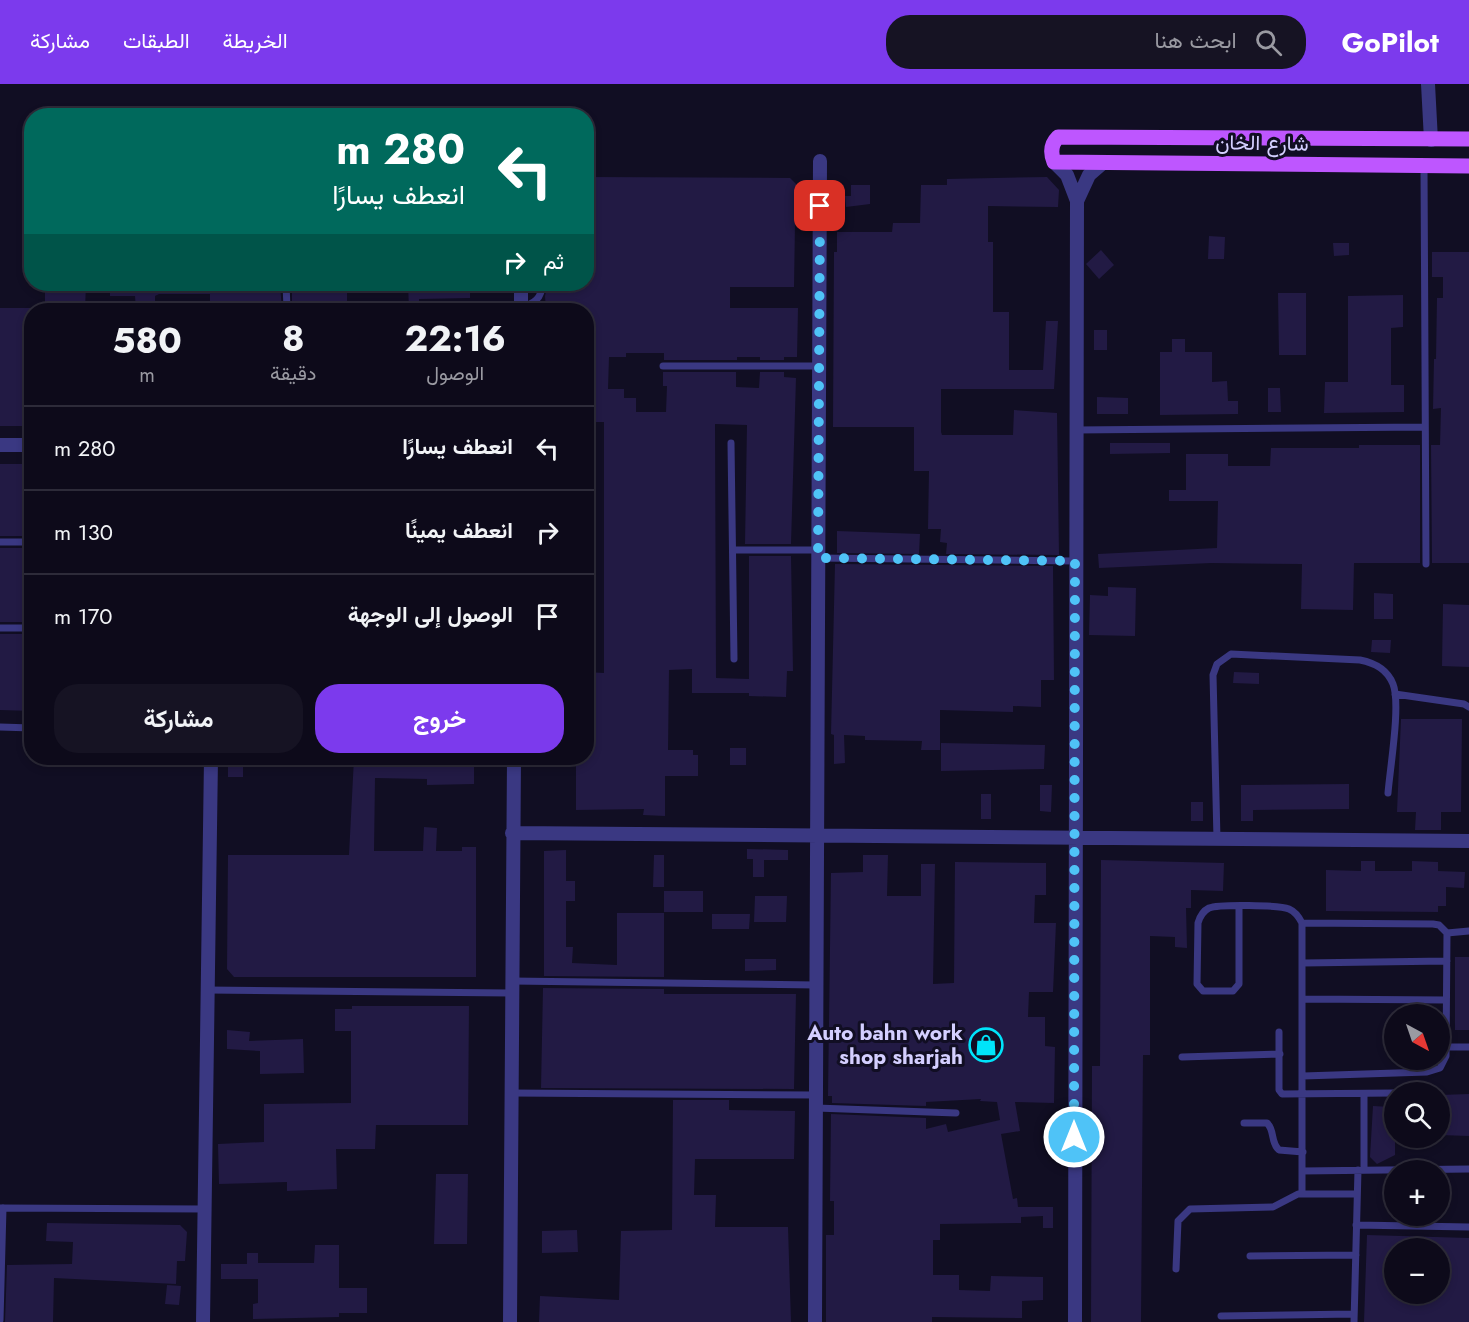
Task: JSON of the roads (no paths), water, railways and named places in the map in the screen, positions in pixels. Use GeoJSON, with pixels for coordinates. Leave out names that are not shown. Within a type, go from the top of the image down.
{"type":"FeatureCollection","features":[{"type":"Feature","properties":{"kind":"main road","name":"شارع الخان"},"geometry":{"type":"LineString","coordinates":[[1469,139],[1058,136],[1052,149],[1054,162],[1469,166]]}},
{"type":"Feature","properties":{"kind":"street"},"geometry":{"type":"LineString","coordinates":[[1428,84],[1431,140]]}},
{"type":"Feature","properties":{"kind":"street"},"geometry":{"type":"LineString","coordinates":[[815,1322],[820,161]]}},
{"type":"Feature","properties":{"kind":"street"},"geometry":{"type":"LineString","coordinates":[[1054,162],[1067,175],[1077,201],[1074,837],[1075,1322]]}},
{"type":"Feature","properties":{"kind":"street"},"geometry":{"type":"LineString","coordinates":[[1077,201],[1089,175],[1104,162]]}},
{"type":"Feature","properties":{"kind":"street"},"geometry":{"type":"LineString","coordinates":[[0,445],[24,445]]}},
{"type":"Feature","properties":{"kind":"street"},"geometry":{"type":"LineString","coordinates":[[202,1322],[211,765]]}},
{"type":"Feature","properties":{"kind":"street"},"geometry":{"type":"LineString","coordinates":[[510,1322],[514,765]]}},
{"type":"Feature","properties":{"kind":"street"},"geometry":{"type":"LineString","coordinates":[[512,833],[1469,841]]}},
{"type":"Feature","properties":{"kind":"lane"},"geometry":{"type":"LineString","coordinates":[[1424,166],[1426,564]]}},
{"type":"Feature","properties":{"kind":"lane"},"geometry":{"type":"LineString","coordinates":[[534,303],[541,296],[541,291]]}},
{"type":"Feature","properties":{"kind":"lane"},"geometry":{"type":"LineString","coordinates":[[663,366],[819,366]]}},
{"type":"Feature","properties":{"kind":"lane"},"geometry":{"type":"LineString","coordinates":[[1076,430],[1425,427]]}},
{"type":"Feature","properties":{"kind":"lane"},"geometry":{"type":"LineString","coordinates":[[731,443],[734,658]]}},
{"type":"Feature","properties":{"kind":"lane"},"geometry":{"type":"LineString","coordinates":[[0,542],[24,542]]}},
{"type":"Feature","properties":{"kind":"lane"},"geometry":{"type":"LineString","coordinates":[[733,550],[1075,561]]}},
{"type":"Feature","properties":{"kind":"lane"},"geometry":{"type":"LineString","coordinates":[[0,628],[24,628]]}},
{"type":"Feature","properties":{"kind":"lane"},"geometry":{"type":"LineString","coordinates":[[1216,838],[1213,675],[1221,660],[1237,654],[1360,660],[1377,665],[1384,670],[1395,694],[1388,793]]}},
{"type":"Feature","properties":{"kind":"lane"},"geometry":{"type":"LineString","coordinates":[[1395,694],[1464,704],[1469,707]]}},
{"type":"Feature","properties":{"kind":"lane"},"geometry":{"type":"LineString","coordinates":[[0,727],[24,728]]}},
{"type":"Feature","properties":{"kind":"lane"},"geometry":{"type":"LineString","coordinates":[[1239,907],[1239,984],[1233,991],[1203,991],[1197,984],[1200,917],[1214,907],[1239,907],[1286,908],[1298,916],[1302,923],[1304,999],[1302,1193]]}},
{"type":"Feature","properties":{"kind":"lane"},"geometry":{"type":"LineString","coordinates":[[1302,923],[1439,925],[1447,933],[1446,1004]]}},
{"type":"Feature","properties":{"kind":"lane"},"geometry":{"type":"LineString","coordinates":[[1447,933],[1469,931]]}},
{"type":"Feature","properties":{"kind":"lane"},"geometry":{"type":"LineString","coordinates":[[1303,963],[1447,961]]}},
{"type":"Feature","properties":{"kind":"lane"},"geometry":{"type":"LineString","coordinates":[[207,990],[816,985]]}},
{"type":"Feature","properties":{"kind":"lane"},"geometry":{"type":"LineString","coordinates":[[1304,999],[1446,1000]]}},
{"type":"Feature","properties":{"kind":"lane"},"geometry":{"type":"LineString","coordinates":[[1280,1032],[1280,1092],[1285,1095],[1384,1093]]}},
{"type":"Feature","properties":{"kind":"lane"},"geometry":{"type":"LineString","coordinates":[[1450,1047],[1469,1047]]}},
{"type":"Feature","properties":{"kind":"lane"},"geometry":{"type":"LineString","coordinates":[[1182,1057],[1280,1054]]}},
{"type":"Feature","properties":{"kind":"lane"},"geometry":{"type":"LineString","coordinates":[[1303,1076],[1435,1070]]}},
{"type":"Feature","properties":{"kind":"lane"},"geometry":{"type":"LineString","coordinates":[[511,1094],[816,1102],[956,1113]]}},
{"type":"Feature","properties":{"kind":"lane"},"geometry":{"type":"LineString","coordinates":[[1221,1316],[1354,1318],[1357,1194],[1361,1170],[1364,1094]]}},
{"type":"Feature","properties":{"kind":"lane"},"geometry":{"type":"LineString","coordinates":[[1244,1123],[1267,1123],[1270,1126],[1273,1143],[1279,1150],[1303,1152]]}},
{"type":"Feature","properties":{"kind":"lane"},"geometry":{"type":"LineString","coordinates":[[1302,1171],[1469,1169]]}},
{"type":"Feature","properties":{"kind":"lane"},"geometry":{"type":"LineString","coordinates":[[1176,1269],[1178,1221],[1185,1212],[1196,1207],[1273,1207],[1302,1193],[1357,1194]]}},
{"type":"Feature","properties":{"kind":"lane"},"geometry":{"type":"LineString","coordinates":[[0,1320],[2,1208],[204,1209]]}},
{"type":"Feature","properties":{"kind":"lane"},"geometry":{"type":"LineString","coordinates":[[1356,1225],[1469,1227]]}},
{"type":"Feature","properties":{"kind":"lane"},"geometry":{"type":"LineString","coordinates":[[1250,1257],[1356,1255]]}},
{"type":"Feature","properties":{"kind":"place","name":"Auto bahn work shop sharjah"},"geometry":{"type":"Point","coordinates":[986,1045]}}]}
